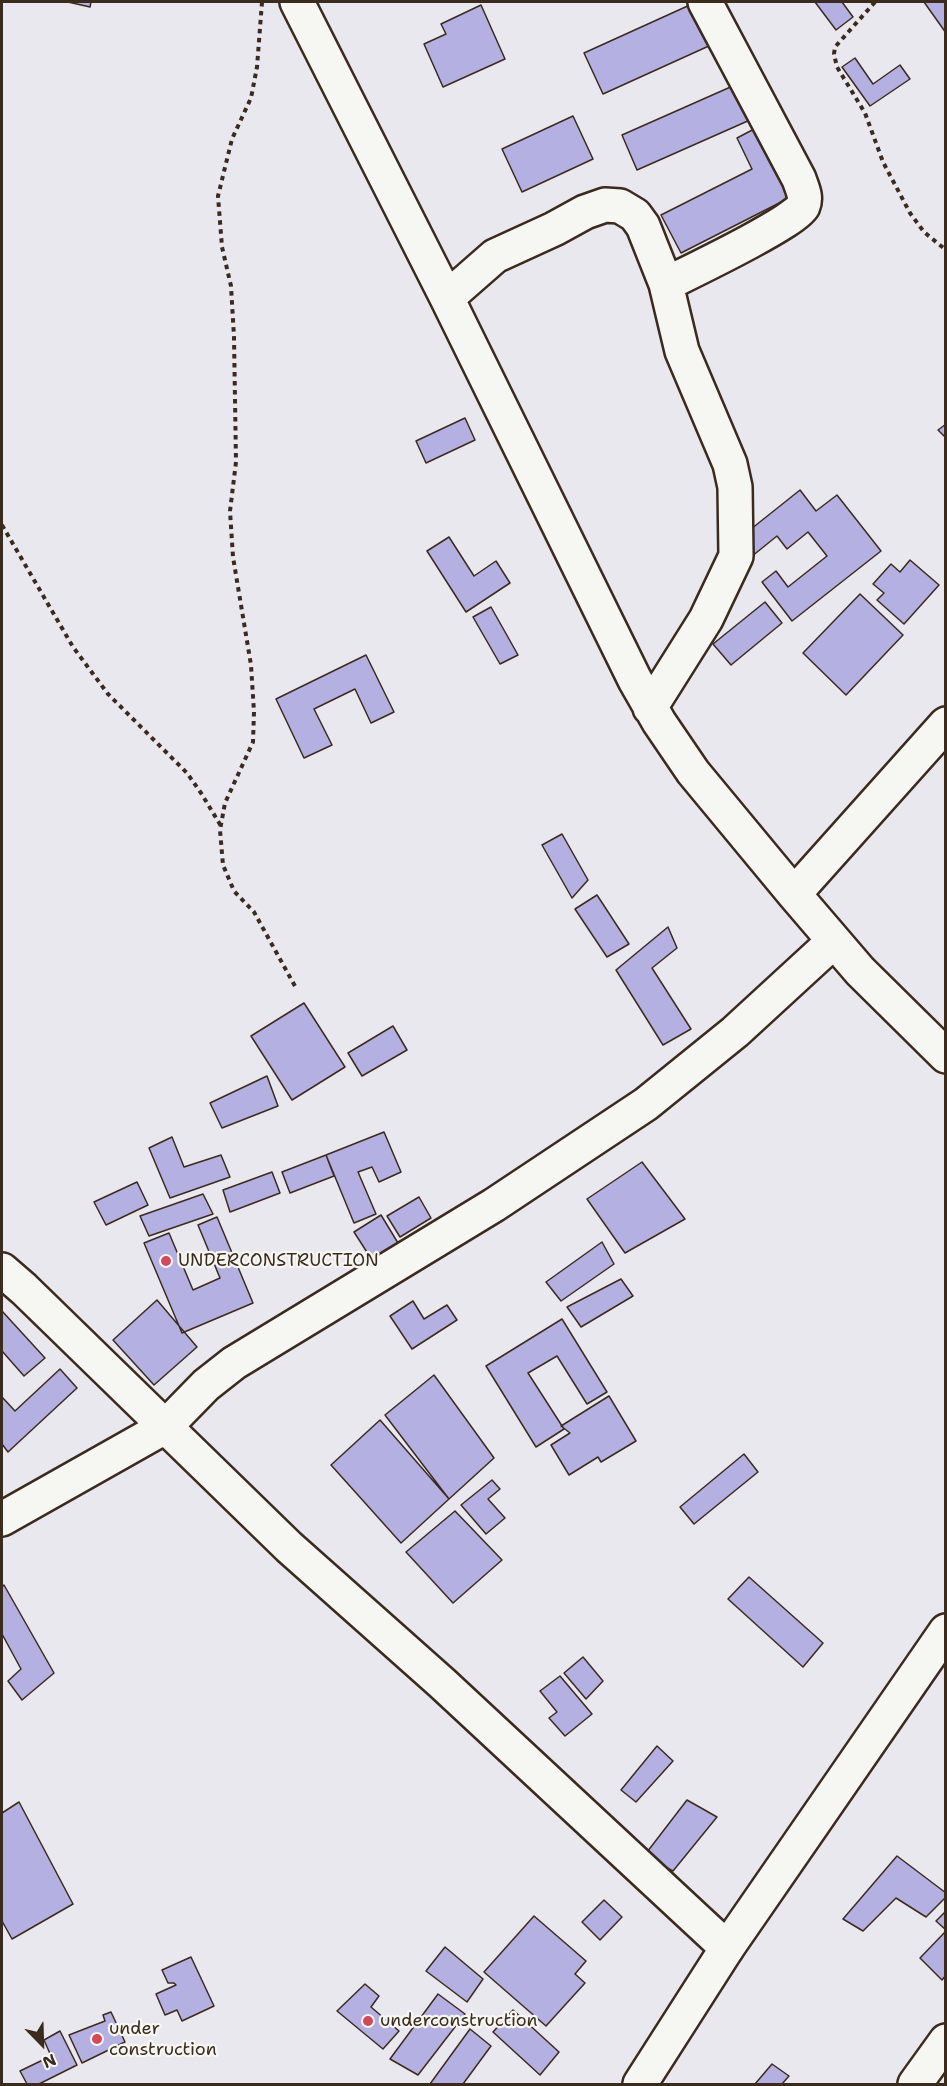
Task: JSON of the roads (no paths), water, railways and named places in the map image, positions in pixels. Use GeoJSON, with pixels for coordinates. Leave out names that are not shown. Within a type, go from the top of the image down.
{"type":"FeatureCollection","features":[{"type":"Feature","properties":{"kind":"street"},"geometry":{"type":"LineString","coordinates":[[297,2],[650,708],[693,772],[794,894],[860,971],[945,1056]]}},
{"type":"Feature","properties":{"kind":"street"},"geometry":{"type":"LineString","coordinates":[[666,284],[781,225],[802,209],[806,200],[794,169],[705,2]]}},
{"type":"Feature","properties":{"kind":"street"},"geometry":{"type":"LineString","coordinates":[[447,298],[495,256],[585,212],[605,205],[620,206],[635,215],[643,226],[666,284],[681,351],[730,464],[735,487],[736,556],[706,619],[650,708]]}},
{"type":"Feature","properties":{"kind":"street"},"geometry":{"type":"LineString","coordinates":[[794,894],[945,724]]}},
{"type":"Feature","properties":{"kind":"street"},"geometry":{"type":"LineString","coordinates":[[2,1519],[165,1427],[206,1385],[234,1363],[494,1205],[646,1104],[735,1032],[834,941]]}},
{"type":"Feature","properties":{"kind":"street"},"geometry":{"type":"LineString","coordinates":[[2,1270],[289,1547],[451,1691],[727,1948]]}},
{"type":"Feature","properties":{"kind":"street"},"geometry":{"type":"LineString","coordinates":[[640,2085],[727,1948],[945,1631]]}},
{"type":"Feature","properties":{"kind":"street"},"geometry":{"type":"LineString","coordinates":[[915,2085],[945,2041]]}},
{"type":"Feature","properties":{"kind":"place","name":"UNDERCONSTRUCTION"},"geometry":{"type":"Point","coordinates":[166,1261]}},
{"type":"Feature","properties":{"kind":"place","name":"underconstruction"},"geometry":{"type":"Point","coordinates":[368,2021]}},
{"type":"Feature","properties":{"kind":"place","name":"under construction"},"geometry":{"type":"Point","coordinates":[97,2039]}}]}
